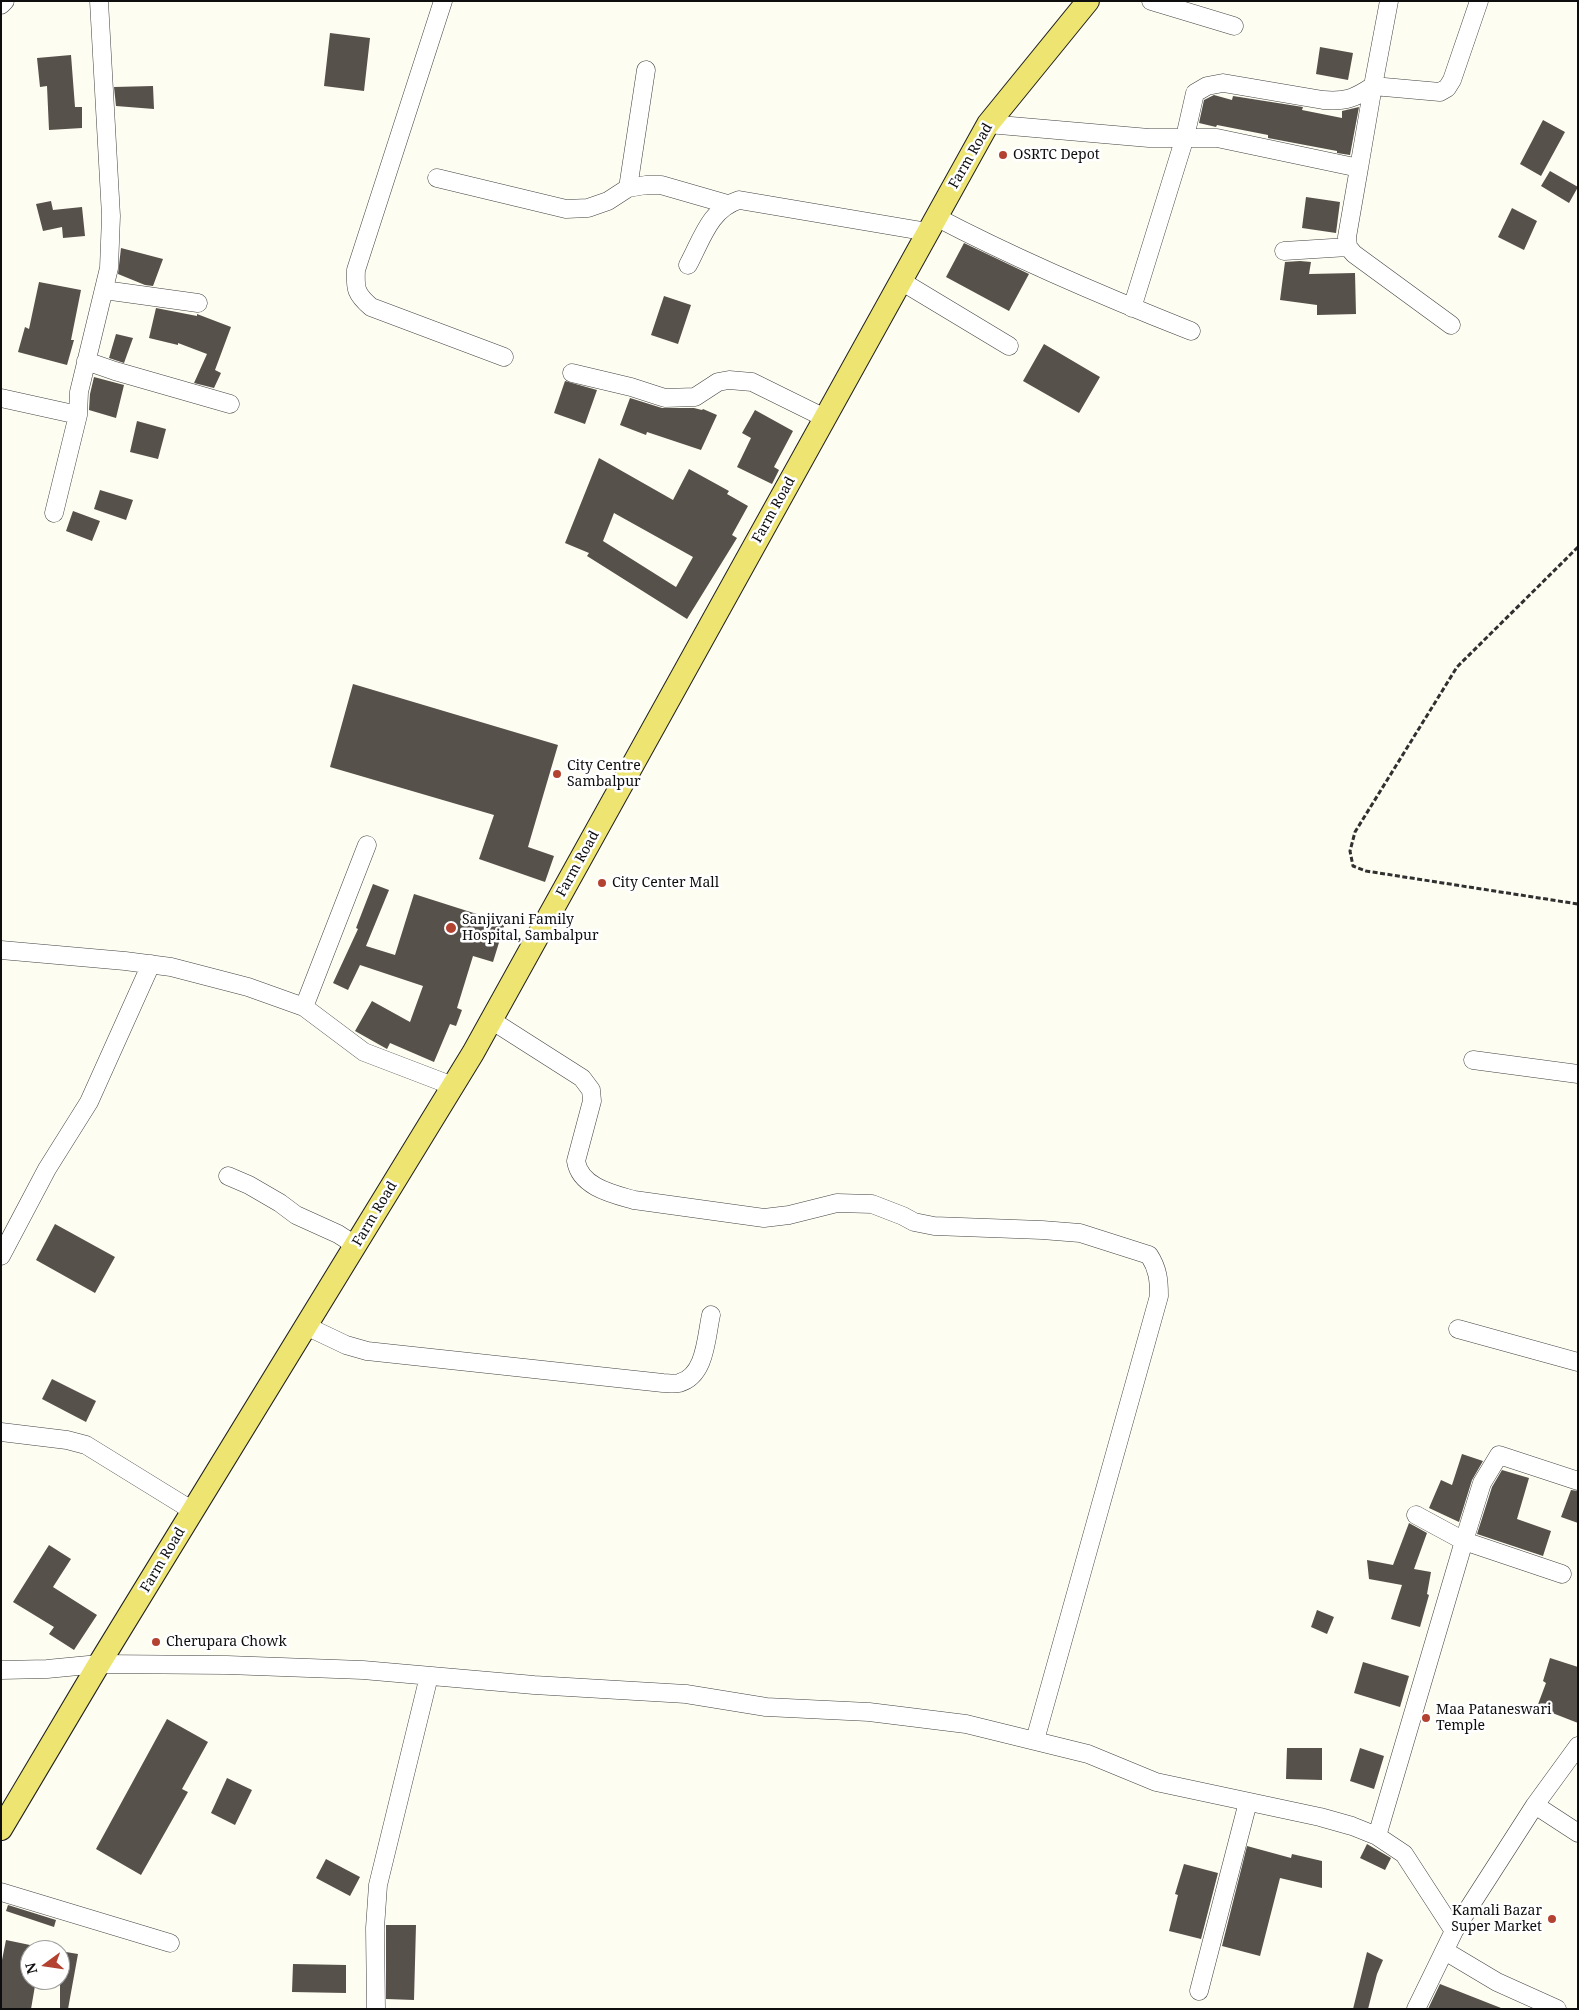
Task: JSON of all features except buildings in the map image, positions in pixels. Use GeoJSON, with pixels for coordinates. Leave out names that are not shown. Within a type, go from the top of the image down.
{"type":"FeatureCollection","features":[{"type":"Feature","properties":{"kind":"main road","name":"Farm Road"},"geometry":{"type":"LineString","coordinates":[[1,1829],[99,1664],[453,1086],[988,124],[1088,1]]}},
{"type":"Feature","properties":{"kind":"street"},"geometry":{"type":"LineString","coordinates":[[1,5],[5,1]]}},
{"type":"Feature","properties":{"kind":"street"},"geometry":{"type":"LineString","coordinates":[[54,513],[78,415],[79,392],[109,268],[111,216],[98,1]]}},
{"type":"Feature","properties":{"kind":"street"},"geometry":{"type":"LineString","coordinates":[[443,1],[356,270],[355,287],[360,298],[371,307],[504,357]]}},
{"type":"Feature","properties":{"kind":"street"},"geometry":{"type":"LineString","coordinates":[[1151,1],[1234,26]]}},
{"type":"Feature","properties":{"kind":"street"},"geometry":{"type":"LineString","coordinates":[[1389,1],[1347,237],[1348,247],[1354,254],[1451,325]]}},
{"type":"Feature","properties":{"kind":"street"},"geometry":{"type":"LineString","coordinates":[[1132,308],[1185,137],[1195,93],[1208,86],[1223,83],[1338,101],[1355,97],[1374,86],[1440,92],[1447,88],[1452,80],[1479,1]]}},
{"type":"Feature","properties":{"kind":"street"},"geometry":{"type":"LineString","coordinates":[[628,188],[646,70]]}},
{"type":"Feature","properties":{"kind":"street"},"geometry":{"type":"LineString","coordinates":[[988,124],[1149,138],[1217,138],[1359,168]]}},
{"type":"Feature","properties":{"kind":"street"},"geometry":{"type":"LineString","coordinates":[[437,178],[566,208],[588,208],[608,201],[628,188],[646,185],[661,185],[727,204]]}},
{"type":"Feature","properties":{"kind":"street"},"geometry":{"type":"LineString","coordinates":[[688,264],[716,213],[727,204],[739,200],[932,225],[1000,249],[1132,308],[1190,331]]}},
{"type":"Feature","properties":{"kind":"street"},"geometry":{"type":"LineString","coordinates":[[1284,251],[1348,247]]}},
{"type":"Feature","properties":{"kind":"street"},"geometry":{"type":"LineString","coordinates":[[901,281],[1009,346]]}},
{"type":"Feature","properties":{"kind":"street"},"geometry":{"type":"LineString","coordinates":[[104,290],[198,303]]}},
{"type":"Feature","properties":{"kind":"street"},"geometry":{"type":"LineString","coordinates":[[86,361],[230,404]]}},
{"type":"Feature","properties":{"kind":"street"},"geometry":{"type":"LineString","coordinates":[[572,373],[631,387],[665,398],[695,397],[718,382],[740,380],[752,382],[825,418]]}},
{"type":"Feature","properties":{"kind":"street"},"geometry":{"type":"LineString","coordinates":[[1,398],[78,415]]}},
{"type":"Feature","properties":{"kind":"street"},"geometry":{"type":"LineString","coordinates":[[304,1007],[367,845]]}},
{"type":"Feature","properties":{"kind":"street"},"geometry":{"type":"LineString","coordinates":[[1,950],[151,964],[170,967],[248,988],[304,1007],[364,1052],[453,1086]]}},
{"type":"Feature","properties":{"kind":"street"},"geometry":{"type":"LineString","coordinates":[[1,1256],[47,1169],[90,1102],[151,964]]}},
{"type":"Feature","properties":{"kind":"street"},"geometry":{"type":"LineString","coordinates":[[491,1020],[582,1078],[591,1090],[592,1101],[576,1162],[577,1170],[584,1180],[617,1195],[634,1200],[764,1218],[788,1215],[837,1203],[872,1204],[914,1222],[927,1225],[1080,1233],[1149,1255],[1155,1264],[1159,1276],[1159,1296],[1035,1740]]}},
{"type":"Feature","properties":{"kind":"street"},"geometry":{"type":"LineString","coordinates":[[1473,1060],[1578,1074]]}},
{"type":"Feature","properties":{"kind":"street"},"geometry":{"type":"LineString","coordinates":[[228,1176],[249,1185],[280,1203],[296,1215],[338,1234],[355,1246]]}},
{"type":"Feature","properties":{"kind":"street"},"geometry":{"type":"LineString","coordinates":[[306,1326],[346,1345],[367,1351],[678,1383],[691,1377],[700,1366],[712,1315]]}},
{"type":"Feature","properties":{"kind":"street"},"geometry":{"type":"LineString","coordinates":[[1458,1329],[1578,1362]]}},
{"type":"Feature","properties":{"kind":"street"},"geometry":{"type":"LineString","coordinates":[[1,1432],[67,1440],[86,1445],[193,1511]]}},
{"type":"Feature","properties":{"kind":"street"},"geometry":{"type":"LineString","coordinates":[[1377,1836],[1482,1483],[1499,1455],[1578,1481]]}},
{"type":"Feature","properties":{"kind":"street"},"geometry":{"type":"LineString","coordinates":[[1416,1515],[1464,1541],[1562,1574]]}},
{"type":"Feature","properties":{"kind":"street"},"geometry":{"type":"LineString","coordinates":[[1,1670],[47,1669],[99,1664],[236,1665],[362,1670],[534,1685],[686,1694],[766,1707],[869,1712],[966,1724],[1088,1754],[1156,1782],[1344,1824],[1377,1836],[1404,1854],[1454,1931]]}},
{"type":"Feature","properties":{"kind":"street"},"geometry":{"type":"LineString","coordinates":[[376,2009],[375,1928],[378,1885],[429,1676]]}},
{"type":"Feature","properties":{"kind":"street"},"geometry":{"type":"LineString","coordinates":[[1416,2009],[1454,1931],[1534,1805],[1578,1746]]}},
{"type":"Feature","properties":{"kind":"street"},"geometry":{"type":"LineString","coordinates":[[1199,1991],[1248,1802]]}},
{"type":"Feature","properties":{"kind":"street"},"geometry":{"type":"LineString","coordinates":[[1534,1805],[1578,1833]]}},
{"type":"Feature","properties":{"kind":"street"},"geometry":{"type":"LineString","coordinates":[[1,1892],[170,1943]]}},
{"type":"Feature","properties":{"kind":"street"},"geometry":{"type":"LineString","coordinates":[[1445,1951],[1497,1982],[1557,2009]]}},
{"type":"Feature","properties":{"kind":"path"},"geometry":{"type":"LineString","coordinates":[[1578,547],[1457,667],[1355,832],[1350,851],[1354,866],[1366,871],[1578,904]]}},
{"type":"Feature","properties":{"kind":"place","name":"OSRTC Depot"},"geometry":{"type":"Point","coordinates":[1003,155]}},
{"type":"Feature","properties":{"kind":"place","name":"City Centre Sambalpur"},"geometry":{"type":"Point","coordinates":[557,774]}},
{"type":"Feature","properties":{"kind":"place","name":"City Center Mall"},"geometry":{"type":"Point","coordinates":[602,883]}},
{"type":"Feature","properties":{"kind":"place","name":"Sanjivani Family Hospital, Sambalpur"},"geometry":{"type":"Point","coordinates":[451,928]}},
{"type":"Feature","properties":{"kind":"place","name":"Cherupara Chowk"},"geometry":{"type":"Point","coordinates":[156,1642]}},
{"type":"Feature","properties":{"kind":"place","name":"Maa Pataneswari Temple"},"geometry":{"type":"Point","coordinates":[1426,1718]}},
{"type":"Feature","properties":{"kind":"place","name":"Kamali Bazar Super Market"},"geometry":{"type":"Point","coordinates":[1552,1919]}}]}
